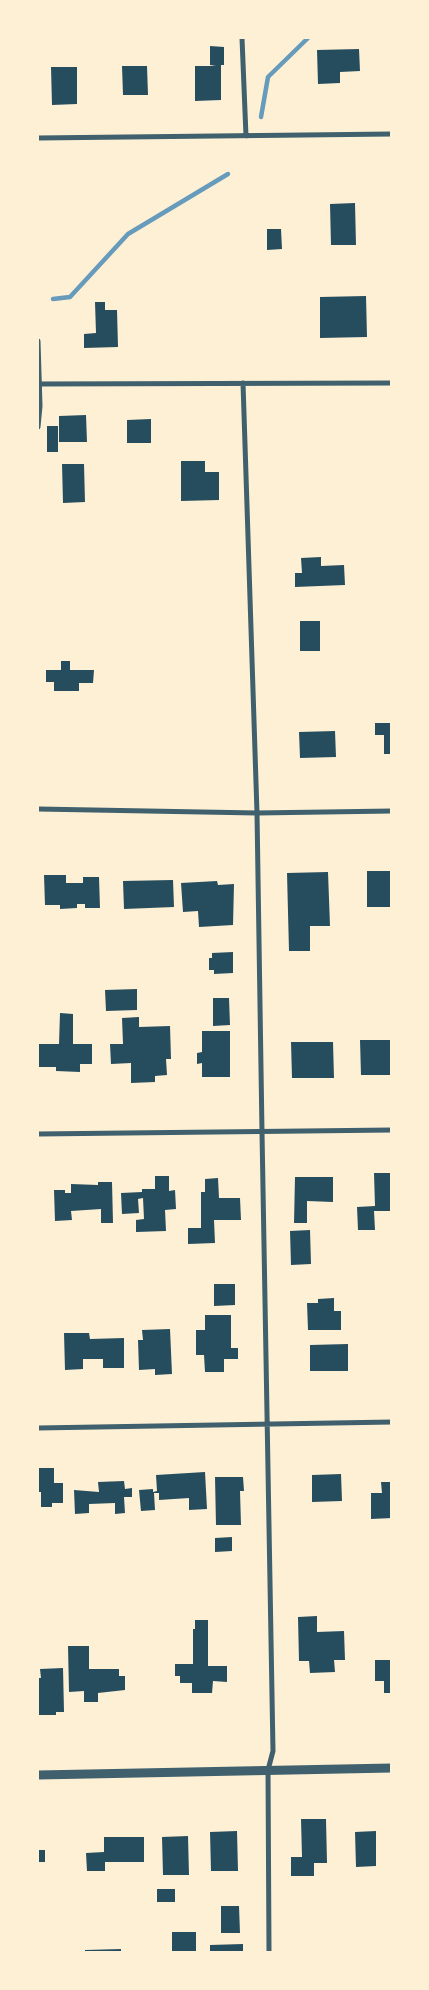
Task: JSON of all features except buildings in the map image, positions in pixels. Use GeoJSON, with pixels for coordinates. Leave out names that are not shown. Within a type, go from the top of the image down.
{"type":"FeatureCollection","features":[{"type":"Feature","properties":{"kind":"street"},"geometry":{"type":"LineString","coordinates":[[242,38],[246,136]]}},
{"type":"Feature","properties":{"kind":"street"},"geometry":{"type":"LineString","coordinates":[[38,138],[392,134]]}},
{"type":"Feature","properties":{"kind":"street"},"geometry":{"type":"LineString","coordinates":[[38,342],[38,427]]}},
{"type":"Feature","properties":{"kind":"street"},"geometry":{"type":"LineString","coordinates":[[243,383],[257,813],[273,1751],[268,1770],[269,1952]]}},
{"type":"Feature","properties":{"kind":"street"},"geometry":{"type":"LineString","coordinates":[[38,384],[392,383]]}},
{"type":"Feature","properties":{"kind":"street"},"geometry":{"type":"LineString","coordinates":[[38,809],[257,813],[392,811]]}},
{"type":"Feature","properties":{"kind":"street"},"geometry":{"type":"LineString","coordinates":[[38,1134],[392,1130]]}},
{"type":"Feature","properties":{"kind":"street"},"geometry":{"type":"LineString","coordinates":[[38,1428],[392,1422]]}},
{"type":"Feature","properties":{"kind":"street"},"geometry":{"type":"LineString","coordinates":[[38,1775],[392,1768]]}},
{"type":"Feature","properties":{"kind":"waterway"},"geometry":{"type":"LineString","coordinates":[[261,117],[268,77],[308,38]]}},
{"type":"Feature","properties":{"kind":"waterway"},"geometry":{"type":"LineString","coordinates":[[53,299],[70,297],[128,234],[228,174]]}}]}
